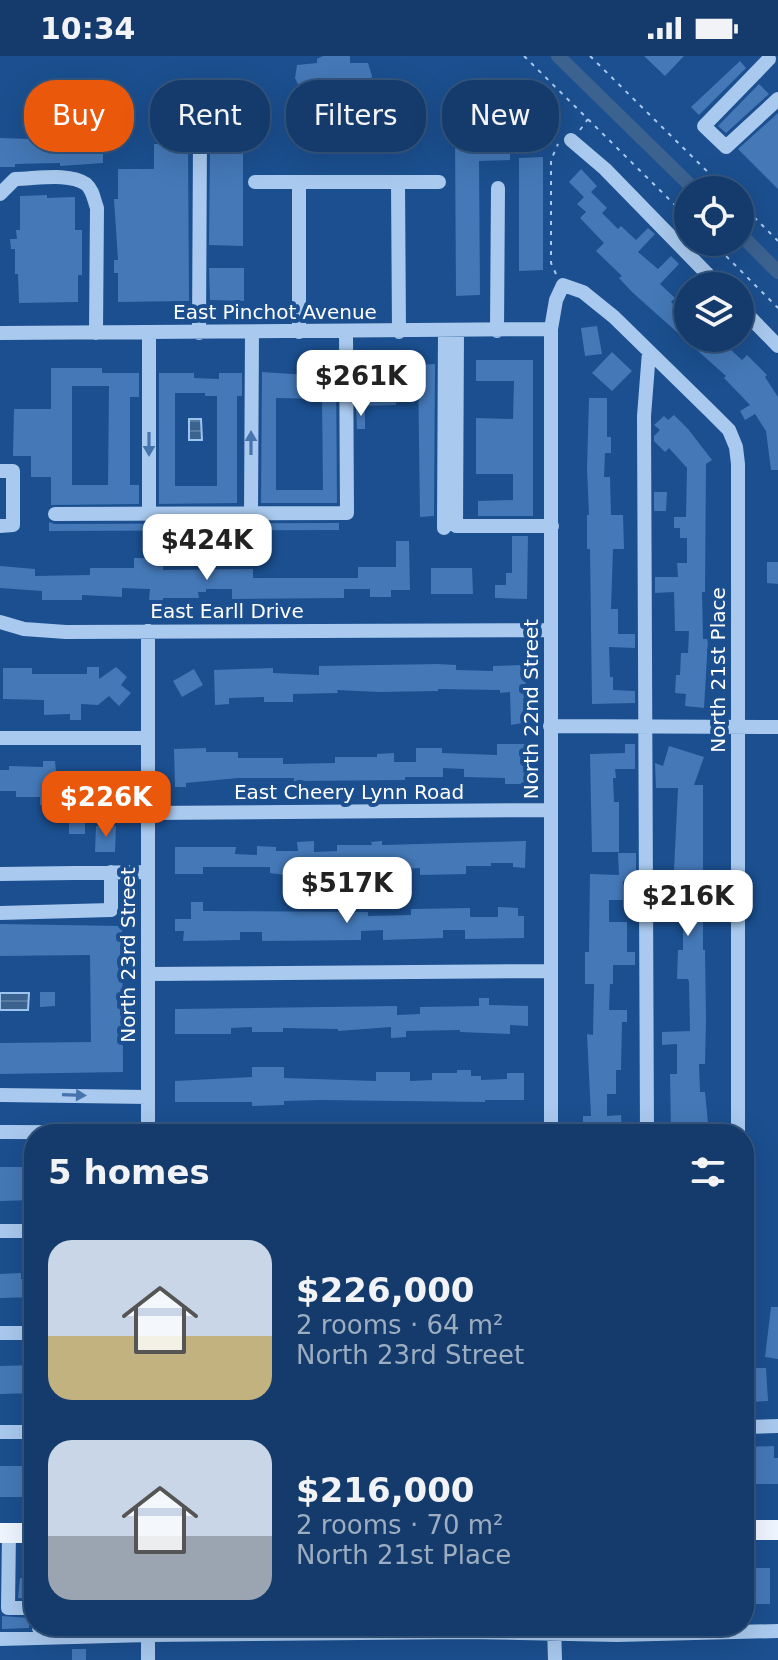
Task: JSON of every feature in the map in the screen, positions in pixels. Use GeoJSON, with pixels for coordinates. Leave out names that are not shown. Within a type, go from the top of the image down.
{"type":"FeatureCollection","features":[{"type":"Feature","properties":{"kind":"main road"},"geometry":{"type":"LineString","coordinates":[[754,1530],[778,1530]]}},
{"type":"Feature","properties":{"kind":"street"},"geometry":{"type":"LineString","coordinates":[[771,61],[704,126],[726,147],[778,99]]}},
{"type":"Feature","properties":{"kind":"street"},"geometry":{"type":"LineString","coordinates":[[571,140],[605,169],[705,272]]}},
{"type":"Feature","properties":{"kind":"street"},"geometry":{"type":"LineString","coordinates":[[199,333],[200,152]]}},
{"type":"Feature","properties":{"kind":"street"},"geometry":{"type":"LineString","coordinates":[[0,194],[15,179],[68,178],[85,183],[92,191],[97,208],[96,333]]}},
{"type":"Feature","properties":{"kind":"street"},"geometry":{"type":"LineString","coordinates":[[255,182],[439,182]]}},
{"type":"Feature","properties":{"kind":"street"},"geometry":{"type":"LineString","coordinates":[[299,182],[299,332]]}},
{"type":"Feature","properties":{"kind":"street"},"geometry":{"type":"LineString","coordinates":[[398,182],[399,332]]}},
{"type":"Feature","properties":{"kind":"street"},"geometry":{"type":"LineString","coordinates":[[497,331],[498,188]]}},
{"type":"Feature","properties":{"kind":"street","name":"North 22nd Street"},"geometry":{"type":"LineString","coordinates":[[551,1124],[551,329],[556,300],[563,285]]}},
{"type":"Feature","properties":{"kind":"street","name":"North 21st Place"},"geometry":{"type":"LineString","coordinates":[[563,285],[583,292],[649,352],[729,430],[736,447],[738,1124]]}},
{"type":"Feature","properties":{"kind":"street"},"geometry":{"type":"LineString","coordinates":[[754,321],[778,346]]}},
{"type":"Feature","properties":{"kind":"street","name":"East Pinchot Avenue"},"geometry":{"type":"LineString","coordinates":[[0,333],[551,329]]}},
{"type":"Feature","properties":{"kind":"street"},"geometry":{"type":"LineString","coordinates":[[451,331],[456,526],[552,526]]}},
{"type":"Feature","properties":{"kind":"street"},"geometry":{"type":"LineString","coordinates":[[444,528],[451,331]]}},
{"type":"Feature","properties":{"kind":"street"},"geometry":{"type":"LineString","coordinates":[[251,513],[252,332]]}},
{"type":"Feature","properties":{"kind":"street"},"geometry":{"type":"LineString","coordinates":[[55,514],[347,513],[346,332]]}},
{"type":"Feature","properties":{"kind":"street"},"geometry":{"type":"LineString","coordinates":[[149,333],[149,513]]}},
{"type":"Feature","properties":{"kind":"street"},"geometry":{"type":"LineString","coordinates":[[647,1124],[644,416],[649,352]]}},
{"type":"Feature","properties":{"kind":"street"},"geometry":{"type":"LineString","coordinates":[[0,471],[13,471],[13,525],[0,526]]}},
{"type":"Feature","properties":{"kind":"street","name":"East Earll Drive"},"geometry":{"type":"LineString","coordinates":[[0,622],[39,631],[551,630]]}},
{"type":"Feature","properties":{"kind":"street","name":"North 23rd Street"},"geometry":{"type":"LineString","coordinates":[[148,631],[148,1124]]}},
{"type":"Feature","properties":{"kind":"street"},"geometry":{"type":"LineString","coordinates":[[550,726],[778,727]]}},
{"type":"Feature","properties":{"kind":"street"},"geometry":{"type":"LineString","coordinates":[[0,738],[148,738]]}},
{"type":"Feature","properties":{"kind":"street","name":"East Cheery Lynn Road"},"geometry":{"type":"LineString","coordinates":[[148,813],[551,810]]}},
{"type":"Feature","properties":{"kind":"street"},"geometry":{"type":"LineString","coordinates":[[0,913],[111,910],[111,872]]}},
{"type":"Feature","properties":{"kind":"street"},"geometry":{"type":"LineString","coordinates":[[0,874],[148,872]]}},
{"type":"Feature","properties":{"kind":"street"},"geometry":{"type":"LineString","coordinates":[[148,974],[551,971]]}},
{"type":"Feature","properties":{"kind":"street"},"geometry":{"type":"LineString","coordinates":[[0,1095],[148,1097]]}},
{"type":"Feature","properties":{"kind":"street"},"geometry":{"type":"LineString","coordinates":[[0,1132],[24,1132]]}},
{"type":"Feature","properties":{"kind":"street"},"geometry":{"type":"LineString","coordinates":[[0,1231],[24,1231]]}},
{"type":"Feature","properties":{"kind":"street"},"geometry":{"type":"LineString","coordinates":[[0,1333],[24,1333]]}},
{"type":"Feature","properties":{"kind":"street"},"geometry":{"type":"LineString","coordinates":[[754,1427],[778,1426]]}},
{"type":"Feature","properties":{"kind":"street"},"geometry":{"type":"LineString","coordinates":[[0,1432],[24,1432]]}},
{"type":"Feature","properties":{"kind":"street"},"geometry":{"type":"LineString","coordinates":[[4,1533],[8,1608],[24,1608]]}},
{"type":"Feature","properties":{"kind":"street"},"geometry":{"type":"LineString","coordinates":[[754,1631],[778,1631]]}},
{"type":"Feature","properties":{"kind":"street"},"geometry":{"type":"LineString","coordinates":[[0,1639],[56,1636]]}},
{"type":"Feature","properties":{"kind":"street"},"geometry":{"type":"LineString","coordinates":[[148,1636],[148,1660]]}},
{"type":"Feature","properties":{"kind":"street"},"geometry":{"type":"LineString","coordinates":[[554,1636],[555,1660]]}},
{"type":"Feature","properties":{"kind":"path"},"geometry":{"type":"LineString","coordinates":[[524,56],[674,204]]}},
{"type":"Feature","properties":{"kind":"path"},"geometry":{"type":"LineString","coordinates":[[590,56],[712,176]]}},
{"type":"Feature","properties":{"kind":"path"},"geometry":{"type":"LineString","coordinates":[[563,285],[551,263],[551,160],[558,144],[571,140],[588,119]]}},
{"type":"Feature","properties":{"kind":"path"},"geometry":{"type":"LineString","coordinates":[[754,217],[778,241]]}},
{"type":"Feature","properties":{"kind":"path"},"geometry":{"type":"LineString","coordinates":[[726,256],[778,308]]}},
{"type":"Feature","properties":{"kind":"water"},"geometry":{"type":"Polygon","coordinates":[[[189,419],[201,419],[202,440],[189,440],[189,419]]]}},
{"type":"Feature","properties":{"kind":"water"},"geometry":{"type":"Polygon","coordinates":[[[0,993],[29,993],[28,1010],[0,1010],[0,993]]]}},
{"type":"Feature","properties":{"kind":"building"},"geometry":{"type":"Polygon","coordinates":[[[323,56],[350,56],[350,63],[368,63],[371,80],[296,80],[297,65],[317,63],[317,59],[323,56]]]}},
{"type":"Feature","properties":{"kind":"building"},"geometry":{"type":"Polygon","coordinates":[[[644,56],[684,56],[665,76],[644,56]]]}},
{"type":"Feature","properties":{"kind":"building"},"geometry":{"type":"Polygon","coordinates":[[[740,61],[746,68],[699,115],[691,107],[740,61]]]}},
{"type":"Feature","properties":{"kind":"building"},"geometry":{"type":"Polygon","coordinates":[[[759,84],[769,94],[726,133],[718,126],[759,84]]]}},
{"type":"Feature","properties":{"kind":"building"},"geometry":{"type":"Polygon","coordinates":[[[778,113],[778,189],[738,149],[778,113]]]}},
{"type":"Feature","properties":{"kind":"building"},"geometry":{"type":"Polygon","coordinates":[[[0,138],[24,139],[24,152],[103,152],[103,163],[60,166],[60,163],[15,164],[15,167],[0,167],[0,138]]]}},
{"type":"Feature","properties":{"kind":"building"},"geometry":{"type":"Polygon","coordinates":[[[154,152],[188,152],[189,301],[118,302],[118,273],[114,273],[114,260],[118,260],[114,199],[118,199],[118,169],[154,169],[154,152]]]}},
{"type":"Feature","properties":{"kind":"building"},"geometry":{"type":"Polygon","coordinates":[[[210,152],[243,152],[243,246],[209,245],[210,152]]]}},
{"type":"Feature","properties":{"kind":"building"},"geometry":{"type":"Polygon","coordinates":[[[455,152],[510,152],[510,160],[479,161],[480,295],[456,296],[455,152]]]}},
{"type":"Feature","properties":{"kind":"building"},"geometry":{"type":"Polygon","coordinates":[[[543,157],[543,270],[519,271],[519,158],[543,157]]]}},
{"type":"Feature","properties":{"kind":"building"},"geometry":{"type":"Polygon","coordinates":[[[581,169],[597,186],[591,192],[607,208],[602,213],[618,229],[621,226],[636,240],[648,228],[655,234],[638,252],[658,269],[671,256],[679,264],[660,284],[674,297],[671,302],[674,305],[674,330],[632,292],[619,278],[622,276],[596,251],[604,243],[580,218],[586,212],[577,204],[584,197],[569,182],[581,169]]]}},
{"type":"Feature","properties":{"kind":"building"},"geometry":{"type":"Polygon","coordinates":[[[47,195],[47,198],[75,197],[75,230],[82,230],[82,275],[78,275],[78,302],[19,303],[15,249],[11,249],[10,239],[17,239],[16,230],[20,230],[20,196],[47,195]]]}},
{"type":"Feature","properties":{"kind":"building"},"geometry":{"type":"Polygon","coordinates":[[[209,268],[244,268],[244,301],[210,300],[209,268]]]}},
{"type":"Feature","properties":{"kind":"building"},"geometry":{"type":"Polygon","coordinates":[[[597,326],[602,354],[585,356],[581,328],[597,326]]]}},
{"type":"Feature","properties":{"kind":"building"},"geometry":{"type":"Polygon","coordinates":[[[612,352],[632,371],[612,391],[592,373],[612,352]]]}},
{"type":"Feature","properties":{"kind":"building"},"geometry":{"type":"Polygon","coordinates":[[[699,352],[733,352],[742,360],[747,355],[767,375],[765,377],[778,397],[778,470],[771,470],[766,431],[755,414],[745,420],[740,411],[750,405],[724,378],[726,376],[699,352]]]}},
{"type":"Feature","properties":{"kind":"building"},"geometry":{"type":"Polygon","coordinates":[[[476,360],[533,360],[533,516],[478,516],[478,501],[513,500],[513,474],[476,474],[476,418],[513,419],[514,381],[476,381],[476,360]]]}},
{"type":"Feature","properties":{"kind":"building"},"geometry":{"type":"Polygon","coordinates":[[[435,364],[434,516],[420,517],[418,365],[435,364]]]}},
{"type":"Feature","properties":{"kind":"building"},"geometry":{"type":"Polygon","coordinates":[[[51,368],[102,368],[102,373],[139,373],[139,397],[130,397],[130,485],[139,485],[139,504],[51,505],[51,477],[31,477],[31,456],[13,456],[14,409],[51,409],[51,368]],[[72,386],[72,485],[108,485],[109,386],[72,386]]]}},
{"type":"Feature","properties":{"kind":"building"},"geometry":{"type":"Polygon","coordinates":[[[307,371],[336,371],[337,503],[261,503],[262,372],[307,375],[307,371]],[[276,398],[276,490],[323,490],[322,399],[276,398]]]}},
{"type":"Feature","properties":{"kind":"building"},"geometry":{"type":"Polygon","coordinates":[[[159,373],[194,373],[194,378],[219,379],[219,373],[242,373],[242,396],[237,396],[237,503],[159,504],[159,373]],[[175,393],[175,486],[217,486],[217,396],[205,396],[205,393],[175,393]]]}},
{"type":"Feature","properties":{"kind":"building"},"geometry":{"type":"Polygon","coordinates":[[[384,377],[395,377],[396,405],[363,406],[363,382],[384,381],[384,377]]]}},
{"type":"Feature","properties":{"kind":"building"},"geometry":{"type":"Polygon","coordinates":[[[589,398],[607,398],[607,437],[611,437],[611,453],[605,453],[604,477],[610,477],[611,515],[623,515],[624,549],[613,549],[611,609],[618,609],[618,634],[635,634],[635,648],[609,647],[610,677],[613,677],[613,690],[635,691],[635,703],[592,704],[590,549],[587,549],[589,398]]]}},
{"type":"Feature","properties":{"kind":"building"},"geometry":{"type":"Polygon","coordinates":[[[356,407],[365,407],[365,429],[357,429],[356,407]]]}},
{"type":"Feature","properties":{"kind":"building"},"geometry":{"type":"Polygon","coordinates":[[[674,415],[712,460],[706,464],[705,592],[702,592],[703,639],[708,639],[704,708],[685,706],[686,694],[675,693],[681,653],[688,653],[689,631],[675,631],[674,592],[655,593],[655,577],[678,577],[677,563],[687,563],[687,538],[680,538],[680,528],[674,528],[674,517],[686,517],[687,468],[669,448],[665,452],[654,441],[660,430],[654,425],[664,416],[668,420],[674,415]]]}},
{"type":"Feature","properties":{"kind":"building"},"geometry":{"type":"Polygon","coordinates":[[[654,492],[667,492],[666,511],[654,511],[654,492]]]}},
{"type":"Feature","properties":{"kind":"building"},"geometry":{"type":"Polygon","coordinates":[[[49,522],[339,523],[339,530],[49,531],[49,522]]]}},
{"type":"Feature","properties":{"kind":"building"},"geometry":{"type":"Polygon","coordinates":[[[512,536],[528,536],[527,599],[495,598],[495,585],[506,585],[506,573],[512,573],[512,536]]]}},
{"type":"Feature","properties":{"kind":"building"},"geometry":{"type":"Polygon","coordinates":[[[396,541],[409,541],[410,590],[391,590],[391,597],[370,597],[370,589],[344,589],[344,598],[232,599],[232,589],[206,589],[206,592],[198,592],[199,598],[149,600],[150,589],[122,588],[122,597],[82,595],[82,600],[42,600],[42,591],[0,588],[0,566],[35,569],[35,576],[90,575],[90,568],[134,568],[134,558],[164,558],[163,570],[253,569],[253,578],[358,578],[358,567],[396,567],[396,541]]]}},
{"type":"Feature","properties":{"kind":"building"},"geometry":{"type":"Polygon","coordinates":[[[767,562],[778,562],[778,584],[767,583],[767,562]]]}},
{"type":"Feature","properties":{"kind":"building"},"geometry":{"type":"Polygon","coordinates":[[[431,568],[472,568],[473,594],[431,594],[431,568]]]}},
{"type":"Feature","properties":{"kind":"building"},"geometry":{"type":"Polygon","coordinates":[[[456,665],[456,670],[493,671],[493,666],[525,665],[526,698],[523,698],[528,722],[511,725],[510,692],[500,693],[500,690],[337,690],[338,693],[293,694],[293,702],[264,702],[264,697],[229,698],[229,704],[215,705],[214,670],[273,668],[273,673],[319,675],[319,666],[456,665]]]}},
{"type":"Feature","properties":{"kind":"building"},"geometry":{"type":"Polygon","coordinates":[[[87,667],[99,667],[99,679],[116,667],[127,677],[121,685],[131,693],[119,706],[109,696],[98,705],[81,704],[81,720],[70,720],[70,714],[44,715],[44,700],[3,699],[3,668],[32,668],[32,674],[87,674],[87,667]]]}},
{"type":"Feature","properties":{"kind":"building"},"geometry":{"type":"Polygon","coordinates":[[[194,669],[203,685],[182,697],[173,681],[194,669]]]}},
{"type":"Feature","properties":{"kind":"building"},"geometry":{"type":"Polygon","coordinates":[[[497,744],[528,744],[529,784],[505,784],[505,778],[464,777],[464,769],[443,768],[443,777],[405,777],[405,780],[238,778],[186,783],[186,787],[175,787],[174,749],[206,748],[206,752],[238,752],[238,758],[283,758],[283,764],[335,763],[335,757],[377,757],[377,754],[394,753],[394,762],[416,762],[416,748],[442,748],[442,753],[497,755],[497,744]]]}},
{"type":"Feature","properties":{"kind":"building"},"geometry":{"type":"Polygon","coordinates":[[[625,744],[635,744],[635,769],[615,769],[616,778],[613,778],[614,802],[619,802],[619,852],[592,852],[590,754],[625,753],[625,744]]]}},
{"type":"Feature","properties":{"kind":"building"},"geometry":{"type":"Polygon","coordinates":[[[669,746],[704,757],[694,785],[703,785],[706,1019],[705,1064],[699,1064],[700,1092],[705,1092],[708,1124],[671,1124],[670,1074],[677,1074],[677,1044],[662,1045],[662,1032],[690,1031],[689,982],[688,979],[677,979],[678,950],[683,950],[683,901],[662,901],[662,870],[674,870],[678,788],[656,788],[655,763],[663,766],[669,746]]]}},
{"type":"Feature","properties":{"kind":"building"},"geometry":{"type":"Polygon","coordinates":[[[43,761],[55,761],[56,771],[60,772],[125,772],[125,807],[107,807],[107,801],[85,801],[85,834],[69,834],[69,805],[40,805],[40,797],[16,797],[16,791],[0,791],[0,770],[9,770],[9,766],[43,767],[43,761]]]}},
{"type":"Feature","properties":{"kind":"building"},"geometry":{"type":"Polygon","coordinates":[[[96,826],[116,826],[115,852],[95,852],[96,826]]]}},
{"type":"Feature","properties":{"kind":"building"},"geometry":{"type":"Polygon","coordinates":[[[314,841],[314,852],[337,851],[337,845],[372,845],[371,842],[382,841],[382,845],[526,841],[525,868],[513,867],[513,863],[491,863],[491,866],[466,866],[466,874],[420,875],[420,868],[337,873],[337,867],[304,868],[304,875],[293,876],[270,873],[270,867],[203,867],[203,874],[175,874],[175,847],[236,847],[235,854],[257,855],[257,846],[276,847],[276,851],[298,851],[297,842],[314,841]]]}},
{"type":"Feature","properties":{"kind":"building"},"geometry":{"type":"Polygon","coordinates":[[[618,853],[636,853],[636,881],[623,881],[623,900],[609,900],[609,922],[627,922],[627,952],[635,952],[635,965],[613,965],[613,984],[610,984],[609,1010],[627,1010],[627,1022],[622,1022],[621,1070],[616,1070],[616,1094],[607,1094],[607,1116],[621,1115],[621,1124],[583,1124],[583,1116],[591,1116],[587,1034],[593,1035],[594,984],[585,984],[585,952],[589,952],[590,874],[619,875],[618,853]]]}},
{"type":"Feature","properties":{"kind":"building"},"geometry":{"type":"Polygon","coordinates":[[[191,902],[203,902],[203,911],[368,912],[368,916],[411,915],[411,909],[470,908],[470,917],[498,917],[498,907],[518,908],[518,916],[524,916],[524,938],[465,939],[465,930],[443,930],[443,938],[383,940],[383,930],[361,931],[361,940],[262,941],[262,932],[240,932],[240,940],[183,941],[184,931],[175,931],[175,919],[191,919],[191,902]]]}},
{"type":"Feature","properties":{"kind":"building"},"geometry":{"type":"Polygon","coordinates":[[[0,924],[122,926],[123,1072],[0,1074],[0,1043],[91,1042],[90,955],[0,956],[0,924]]]}},
{"type":"Feature","properties":{"kind":"building"},"geometry":{"type":"Polygon","coordinates":[[[40,992],[55,992],[55,1006],[40,1007],[40,992]]]}},
{"type":"Feature","properties":{"kind":"building"},"geometry":{"type":"Polygon","coordinates":[[[479,998],[489,998],[489,1005],[528,1006],[528,1026],[510,1025],[510,1034],[460,1030],[406,1031],[406,1037],[391,1038],[391,1027],[338,1031],[283,1028],[283,1032],[252,1032],[252,1027],[231,1028],[231,1034],[175,1034],[175,1009],[397,1006],[397,1015],[420,1014],[420,1007],[479,1006],[479,998]]]}},
{"type":"Feature","properties":{"kind":"building"},"geometry":{"type":"Polygon","coordinates":[[[252,1067],[284,1067],[284,1078],[376,1081],[376,1072],[410,1072],[410,1081],[432,1080],[432,1073],[457,1073],[457,1070],[471,1070],[471,1076],[481,1076],[481,1080],[507,1079],[507,1073],[524,1073],[524,1100],[321,1100],[252,1106],[252,1102],[175,1102],[175,1081],[252,1077],[252,1067]]]}},
{"type":"Feature","properties":{"kind":"building"},"geometry":{"type":"Polygon","coordinates":[[[0,1167],[24,1167],[24,1200],[0,1201],[0,1167]]]}},
{"type":"Feature","properties":{"kind":"building"},"geometry":{"type":"Polygon","coordinates":[[[21,1273],[24,1297],[0,1298],[0,1274],[21,1273]]]}},
{"type":"Feature","properties":{"kind":"building"},"geometry":{"type":"Polygon","coordinates":[[[771,1307],[778,1307],[778,1359],[765,1357],[771,1307]]]}},
{"type":"Feature","properties":{"kind":"building"},"geometry":{"type":"Polygon","coordinates":[[[24,1365],[24,1393],[0,1394],[0,1366],[24,1365]]]}},
{"type":"Feature","properties":{"kind":"building"},"geometry":{"type":"Polygon","coordinates":[[[754,1368],[766,1368],[768,1401],[754,1402],[754,1368]]]}},
{"type":"Feature","properties":{"kind":"building"},"geometry":{"type":"Polygon","coordinates":[[[774,1446],[774,1458],[778,1458],[778,1484],[754,1484],[754,1447],[774,1446]]]}},
{"type":"Feature","properties":{"kind":"building"},"geometry":{"type":"Polygon","coordinates":[[[0,1466],[24,1466],[24,1497],[0,1497],[0,1466]]]}},
{"type":"Feature","properties":{"kind":"building"},"geometry":{"type":"Polygon","coordinates":[[[754,1568],[770,1568],[770,1604],[754,1604],[754,1568]]]}},
{"type":"Feature","properties":{"kind":"building"},"geometry":{"type":"Polygon","coordinates":[[[20,1578],[24,1578],[24,1598],[18,1598],[20,1578]]]}},
{"type":"Feature","properties":{"kind":"building"},"geometry":{"type":"Polygon","coordinates":[[[2,1616],[24,1618],[24,1628],[2,1629],[2,1616]]]}},
{"type":"Feature","properties":{"kind":"building"},"geometry":{"type":"Polygon","coordinates":[[[72,1649],[86,1649],[86,1660],[72,1660],[72,1649]]]}},
{"type":"Feature","properties":{"kind":"waterway"},"geometry":{"type":"LineString","coordinates":[[558,56],[681,176]]}},
{"type":"Feature","properties":{"kind":"waterway"},"geometry":{"type":"LineString","coordinates":[[754,248],[778,272]]}}]}
